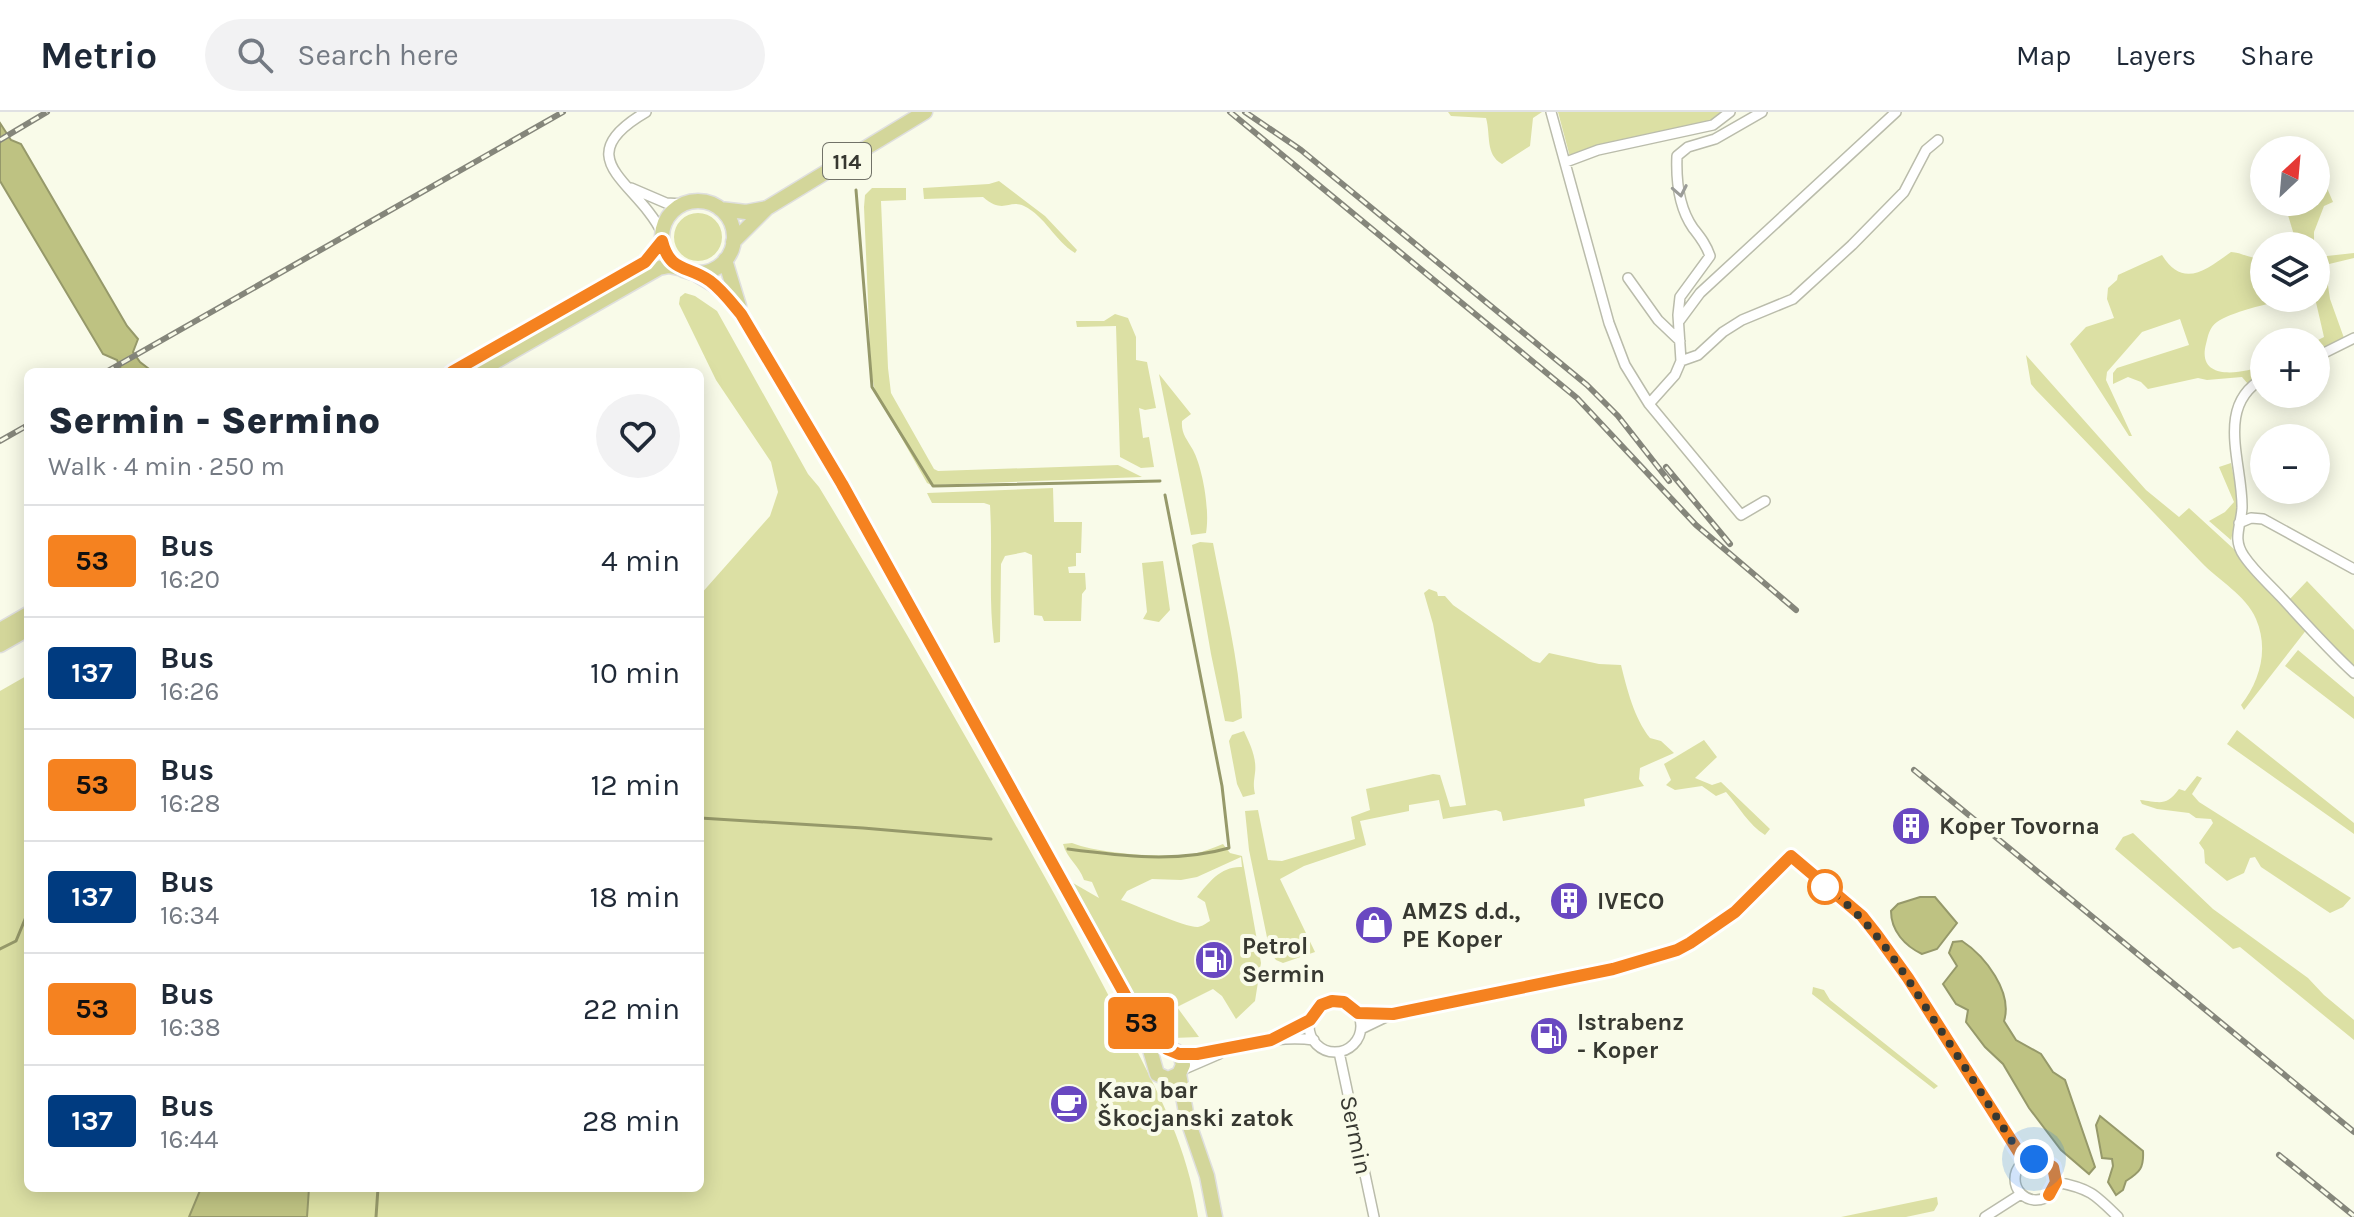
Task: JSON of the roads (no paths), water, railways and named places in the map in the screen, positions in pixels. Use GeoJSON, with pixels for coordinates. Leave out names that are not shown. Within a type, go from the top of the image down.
{"type":"FeatureCollection","features":[{"type":"Feature","properties":{"kind":"main road","name":"114"},"geometry":{"type":"LineString","coordinates":[[725,260],[733,242],[767,208],[925,112]]}},
{"type":"Feature","properties":{"kind":"main road","name":"114"},"geometry":{"type":"LineString","coordinates":[[684,204],[706,202],[720,209],[746,212],[767,208]]}},
{"type":"Feature","properties":{"kind":"main road"},"geometry":{"type":"LineString","coordinates":[[459,368],[645,262],[662,237],[667,219],[684,204]]}},
{"type":"Feature","properties":{"kind":"main road"},"geometry":{"type":"LineString","coordinates":[[720,209],[731,224],[733,242]]}},
{"type":"Feature","properties":{"kind":"main road"},"geometry":{"type":"LineString","coordinates":[[662,237],[669,258],[719,288],[741,314],[842,484],[1144,1029],[1154,1070],[1164,1078],[1187,1118]]}},
{"type":"Feature","properties":{"kind":"main road"},"geometry":{"type":"LineString","coordinates":[[484,368],[659,268],[711,270],[725,260],[741,314]]}},
{"type":"Feature","properties":{"kind":"main road"},"geometry":{"type":"LineString","coordinates":[[0,630],[24,616]]}},
{"type":"Feature","properties":{"kind":"main road"},"geometry":{"type":"LineString","coordinates":[[0,645],[24,631]]}},
{"type":"Feature","properties":{"kind":"main road"},"geometry":{"type":"LineString","coordinates":[[1144,1029],[1182,1061],[1180,1072],[1187,1118],[1207,1176],[1215,1217]]}},
{"type":"Feature","properties":{"kind":"main road"},"geometry":{"type":"LineString","coordinates":[[1154,1060],[1159,1052],[1173,1052]]}},
{"type":"Feature","properties":{"kind":"main road"},"geometry":{"type":"LineString","coordinates":[[1164,1078],[1172,1078],[1180,1072]]}},
{"type":"Feature","properties":{"kind":"street"},"geometry":{"type":"LineString","coordinates":[[646,112],[618,130],[609,148],[613,172],[653,214],[662,237]]}},
{"type":"Feature","properties":{"kind":"street"},"geometry":{"type":"LineString","coordinates":[[1551,112],[1609,323],[1625,365],[1649,404],[1741,515],[1765,501]]}},
{"type":"Feature","properties":{"kind":"street"},"geometry":{"type":"LineString","coordinates":[[1566,162],[1598,150],[1713,125],[1730,112]]}},
{"type":"Feature","properties":{"kind":"street"},"geometry":{"type":"LineString","coordinates":[[1649,404],[1675,375],[1681,361],[1675,331],[1680,297],[1710,256],[1707,245],[1684,211],[1677,156],[1688,147],[1715,139],[1762,112]]}},
{"type":"Feature","properties":{"kind":"street"},"geometry":{"type":"LineString","coordinates":[[1675,331],[1700,293],[1896,112]]}},
{"type":"Feature","properties":{"kind":"street"},"geometry":{"type":"LineString","coordinates":[[1681,361],[1698,355],[1723,332],[1742,320],[1793,299],[1904,192],[1926,150],[1938,140]]}},
{"type":"Feature","properties":{"kind":"street"},"geometry":{"type":"LineString","coordinates":[[628,187],[666,203],[684,204]]}},
{"type":"Feature","properties":{"kind":"street"},"geometry":{"type":"LineString","coordinates":[[1628,278],[1675,331]]}},
{"type":"Feature","properties":{"kind":"street"},"geometry":{"type":"LineString","coordinates":[[2330,350],[2354,338]]}},
{"type":"Feature","properties":{"kind":"street"},"geometry":{"type":"LineString","coordinates":[[2250,388],[2242,396],[2235,417],[2235,453],[2242,509],[2236,532],[2244,557],[2354,673]]}},
{"type":"Feature","properties":{"kind":"street"},"geometry":{"type":"LineString","coordinates":[[2239,523],[2251,518],[2263,519],[2354,569]]}},
{"type":"Feature","properties":{"kind":"street"},"geometry":{"type":"LineString","coordinates":[[1271,1040],[1310,1020],[1321,1005],[1332,1001],[1344,1002],[1358,1013],[1393,1014],[1604,971],[1677,950],[1735,912],[1791,856],[1862,916],[1877,935],[1908,978],[2025,1162]]}},
{"type":"Feature","properties":{"kind":"street"},"geometry":{"type":"LineString","coordinates":[[1310,1020],[1314,1040],[1325,1050],[1339,1052],[1354,1045],[1361,1029],[1358,1013]]}},
{"type":"Feature","properties":{"kind":"street"},"geometry":{"type":"LineString","coordinates":[[1361,1029],[1393,1014]]}},
{"type":"Feature","properties":{"kind":"street"},"geometry":{"type":"LineString","coordinates":[[1173,1052],[1233,1048],[1293,1038],[1314,1040]]}},
{"type":"Feature","properties":{"kind":"street"},"geometry":{"type":"LineString","coordinates":[[1180,1072],[1233,1048]]}},
{"type":"Feature","properties":{"kind":"street","name":"Sermin"},"geometry":{"type":"LineString","coordinates":[[1339,1052],[1374,1217]]}},
{"type":"Feature","properties":{"kind":"street"},"geometry":{"type":"LineString","coordinates":[[2034,1159],[2045,1160],[2055,1171],[2056,1182],[2053,1191],[2040,1200],[2021,1194],[2015,1179],[2018,1169],[2034,1159]]}},
{"type":"Feature","properties":{"kind":"street"},"geometry":{"type":"LineString","coordinates":[[2056,1182],[2081,1186],[2118,1217]]}},
{"type":"Feature","properties":{"kind":"street"},"geometry":{"type":"LineString","coordinates":[[1985,1217],[2021,1194]]}},
{"type":"Feature","properties":{"kind":"waterway"},"geometry":{"type":"LineString","coordinates":[[856,190],[872,387],[933,486],[1160,481]]}},
{"type":"Feature","properties":{"kind":"waterway"},"geometry":{"type":"LineString","coordinates":[[1068,849],[1169,857],[1229,848],[1222,786],[1165,495]]}},
{"type":"Feature","properties":{"kind":"waterway"},"geometry":{"type":"LineString","coordinates":[[704,818],[991,839]]}},
{"type":"Feature","properties":{"kind":"waterway"},"geometry":{"type":"LineString","coordinates":[[0,949],[16,941],[24,922]]}},
{"type":"Feature","properties":{"kind":"waterway"},"geometry":{"type":"LineString","coordinates":[[376,1217],[378,1192]]}},
{"type":"Feature","properties":{"kind":"railway"},"geometry":{"type":"LineString","coordinates":[[0,140],[47,112]]}},
{"type":"Feature","properties":{"kind":"railway"},"geometry":{"type":"LineString","coordinates":[[113,368],[563,112]]}},
{"type":"Feature","properties":{"kind":"railway"},"geometry":{"type":"LineString","coordinates":[[1230,112],[1577,398],[1696,525],[1796,610]]}},
{"type":"Feature","properties":{"kind":"railway"},"geometry":{"type":"LineString","coordinates":[[1245,112],[1301,150],[1587,385],[1618,416],[1669,481]]}},
{"type":"Feature","properties":{"kind":"railway"},"geometry":{"type":"LineString","coordinates":[[0,441],[24,427]]}},
{"type":"Feature","properties":{"kind":"railway"},"geometry":{"type":"LineString","coordinates":[[1666,467],[1730,544]]}},
{"type":"Feature","properties":{"kind":"railway"},"geometry":{"type":"LineString","coordinates":[[1914,770],[2354,1132]]}},
{"type":"Feature","properties":{"kind":"railway"},"geometry":{"type":"LineString","coordinates":[[2279,1155],[2354,1216]]}},
{"type":"Feature","properties":{"kind":"place","name":"Koper Tovorna"},"geometry":{"type":"Point","coordinates":[1911,826]}},
{"type":"Feature","properties":{"kind":"place","name":"IVECO"},"geometry":{"type":"Point","coordinates":[1569,901]}},
{"type":"Feature","properties":{"kind":"place","name":"AMZS d.d., PE Koper"},"geometry":{"type":"Point","coordinates":[1374,925]}},
{"type":"Feature","properties":{"kind":"place","name":"Petrol Sermin"},"geometry":{"type":"Point","coordinates":[1214,960]}},
{"type":"Feature","properties":{"kind":"place","name":"Istrabenz - Koper"},"geometry":{"type":"Point","coordinates":[1549,1036]}},
{"type":"Feature","properties":{"kind":"place","name":"Kava bar Škocjanski zatok"},"geometry":{"type":"Point","coordinates":[1069,1104]}}]}
